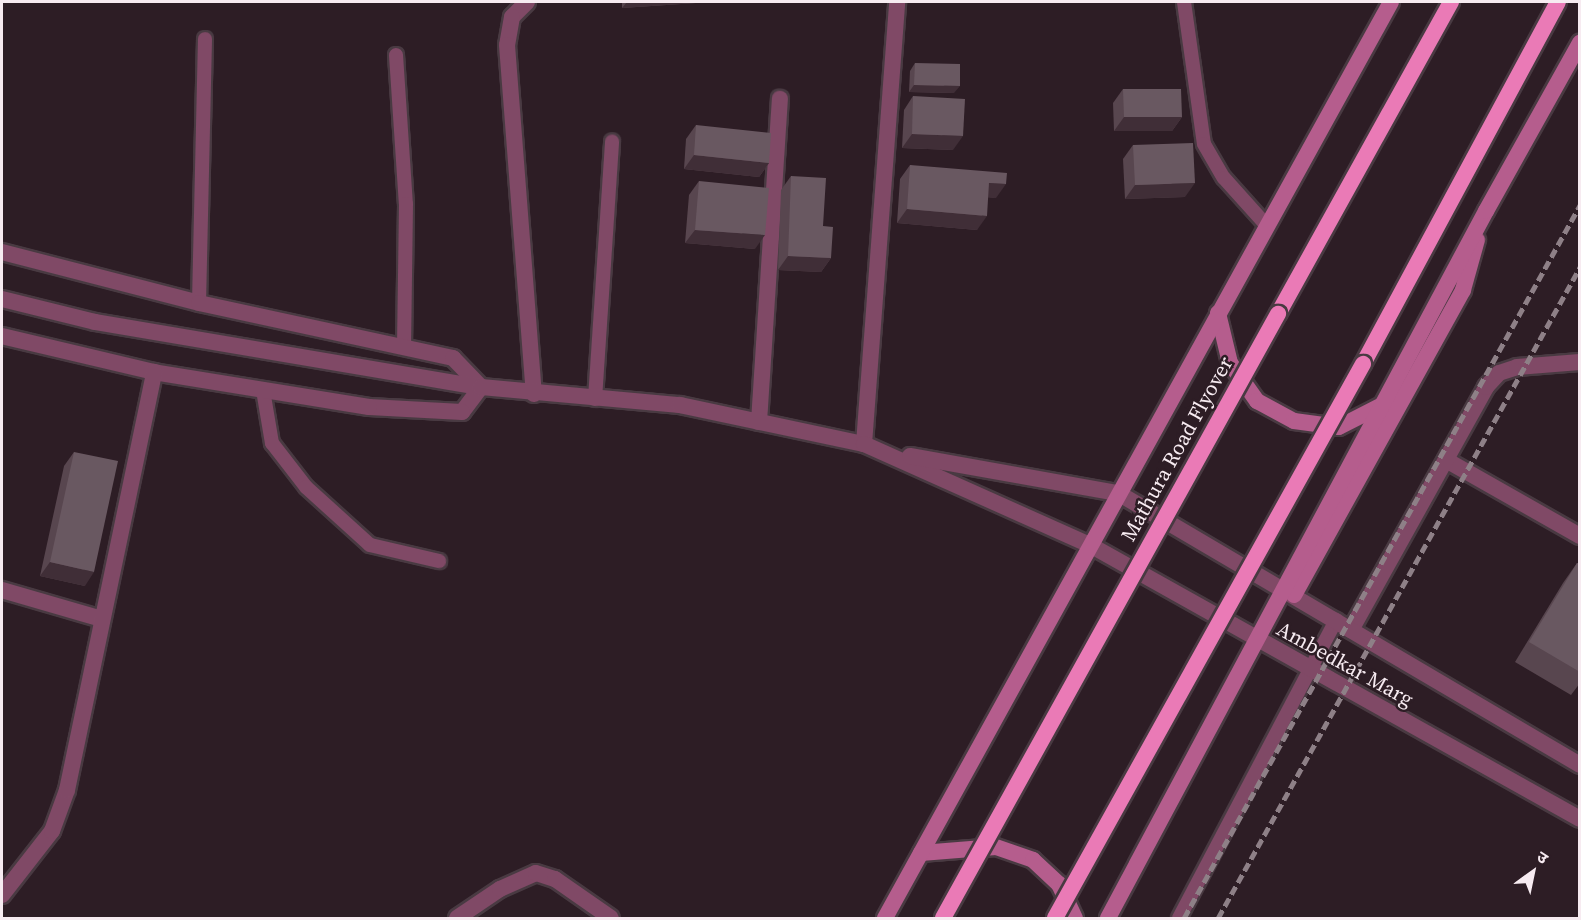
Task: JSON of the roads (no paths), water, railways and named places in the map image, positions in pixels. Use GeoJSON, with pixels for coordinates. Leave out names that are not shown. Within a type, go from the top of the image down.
{"type":"FeatureCollection","features":[{"type":"Feature","properties":{"kind":"highway","name":"Mathura Road Flyover"},"geometry":{"type":"LineString","coordinates":[[943,918],[1451,2]]}},
{"type":"Feature","properties":{"kind":"highway"},"geometry":{"type":"LineString","coordinates":[[1054,918],[1363,364],[1558,2]]}},
{"type":"Feature","properties":{"kind":"main road"},"geometry":{"type":"LineString","coordinates":[[885,918],[1391,2]]}},
{"type":"Feature","properties":{"kind":"main road"},"geometry":{"type":"LineString","coordinates":[[1288,592],[1380,406],[1580,43]]}},
{"type":"Feature","properties":{"kind":"main road"},"geometry":{"type":"LineString","coordinates":[[1108,918],[1256,640],[1288,592],[1463,290],[1486,211]]}},
{"type":"Feature","properties":{"kind":"main road"},"geometry":{"type":"LineString","coordinates":[[1218,313],[1230,363],[1257,401],[1294,422],[1339,427],[1380,406]]}},
{"type":"Feature","properties":{"kind":"main road"},"geometry":{"type":"LineString","coordinates":[[921,853],[996,847],[1033,860],[1059,884],[1075,918]]}},
{"type":"Feature","properties":{"kind":"street"},"geometry":{"type":"LineString","coordinates":[[528,2],[512,17],[507,45],[534,394]]}},
{"type":"Feature","properties":{"kind":"street"},"geometry":{"type":"LineString","coordinates":[[864,444],[897,2]]}},
{"type":"Feature","properties":{"kind":"street"},"geometry":{"type":"LineString","coordinates":[[759,422],[780,99]]}},
{"type":"Feature","properties":{"kind":"street"},"geometry":{"type":"LineString","coordinates":[[2,252],[200,303],[453,357],[481,387]]}},
{"type":"Feature","properties":{"kind":"street"},"geometry":{"type":"LineString","coordinates":[[2,299],[95,322],[481,387],[534,394],[680,405],[864,444],[886,452],[1118,493]]}},
{"type":"Feature","properties":{"kind":"street"},"geometry":{"type":"LineString","coordinates":[[2,336],[154,372],[369,407],[462,412],[481,387]]}},
{"type":"Feature","properties":{"kind":"street"},"geometry":{"type":"LineString","coordinates":[[1352,630],[1486,387],[1499,373],[1517,367],[1580,362]]}},
{"type":"Feature","properties":{"kind":"street"},"geometry":{"type":"LineString","coordinates":[[2,895],[52,831],[75,762],[102,619],[154,372]]}},
{"type":"Feature","properties":{"kind":"street","name":"Ambedkar Marg"},"geometry":{"type":"LineString","coordinates":[[886,452],[1090,545],[1309,670],[1580,819]]}},
{"type":"Feature","properties":{"kind":"street"},"geometry":{"type":"LineString","coordinates":[[1446,460],[1580,536]]}},
{"type":"Feature","properties":{"kind":"street","name":"Ambedkar Marg"},"geometry":{"type":"LineString","coordinates":[[1118,493],[1580,765]]}},
{"type":"Feature","properties":{"kind":"street"},"geometry":{"type":"LineString","coordinates":[[2,590],[102,619]]}},
{"type":"Feature","properties":{"kind":"street"},"geometry":{"type":"LineString","coordinates":[[457,918],[500,889],[536,873],[555,879],[611,918]]}},
{"type":"Feature","properties":{"kind":"lane"},"geometry":{"type":"LineString","coordinates":[[1184,2],[1204,144],[1224,178],[1267,226]]}},
{"type":"Feature","properties":{"kind":"lane"},"geometry":{"type":"LineString","coordinates":[[200,303],[205,39]]}},
{"type":"Feature","properties":{"kind":"lane"},"geometry":{"type":"LineString","coordinates":[[396,55],[406,204],[404,347]]}},
{"type":"Feature","properties":{"kind":"lane"},"geometry":{"type":"LineString","coordinates":[[595,399],[612,142]]}},
{"type":"Feature","properties":{"kind":"lane"},"geometry":{"type":"LineString","coordinates":[[263,390],[272,443],[306,487],[369,545],[439,561]]}},
{"type":"Feature","properties":{"kind":"lane"},"geometry":{"type":"LineString","coordinates":[[1179,918],[1336,620]]}},
{"type":"Feature","properties":{"kind":"railway"},"geometry":{"type":"LineString","coordinates":[[1184,918],[1580,205]]}},
{"type":"Feature","properties":{"kind":"railway"},"geometry":{"type":"LineString","coordinates":[[1218,918],[1580,267]]}}]}
